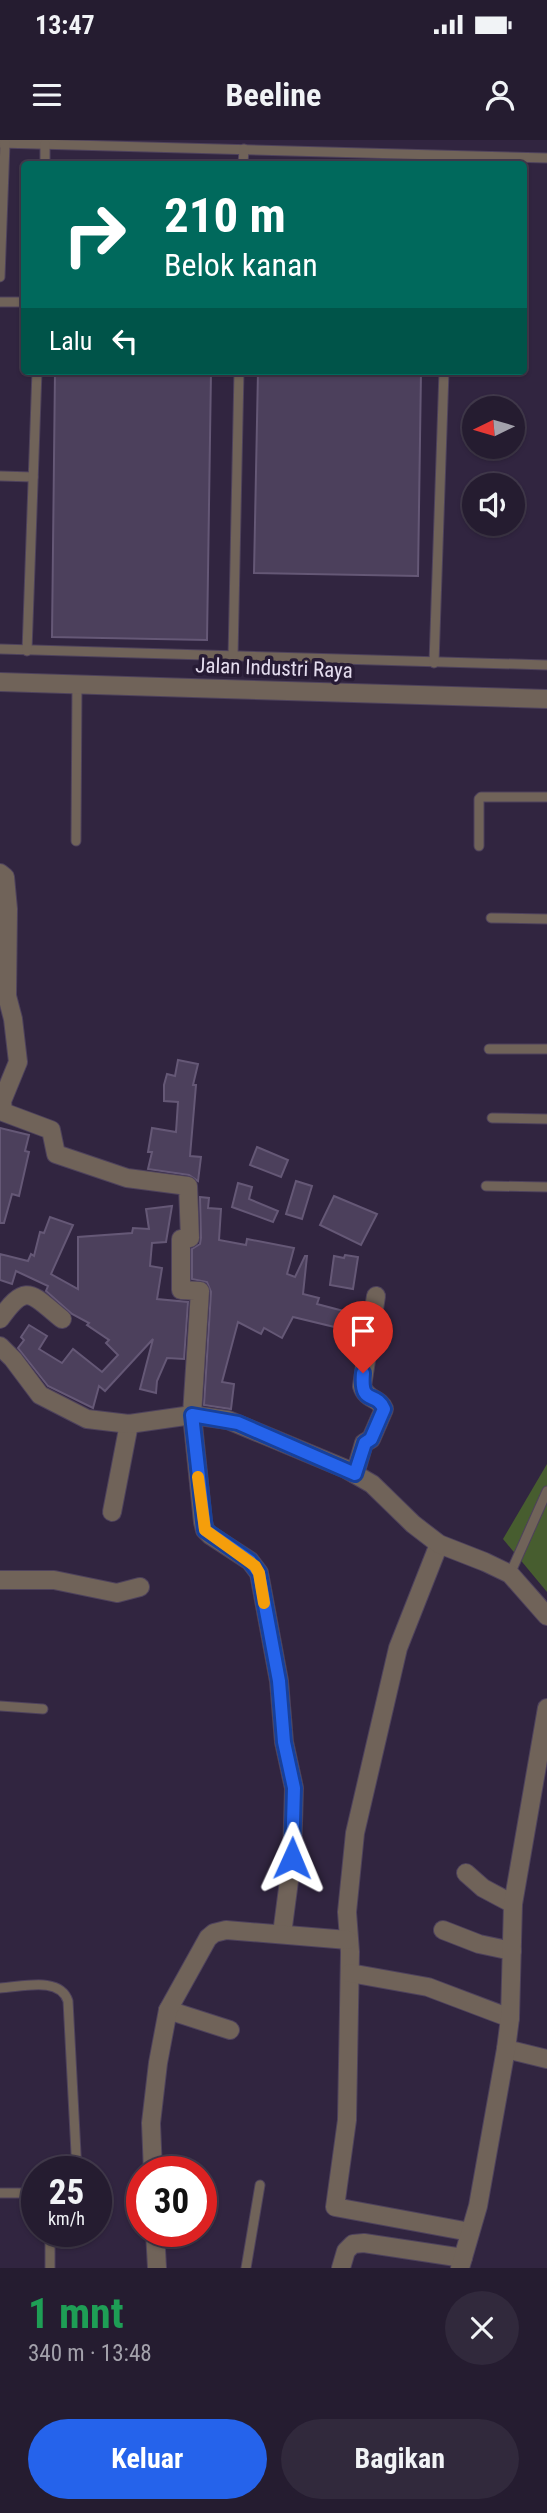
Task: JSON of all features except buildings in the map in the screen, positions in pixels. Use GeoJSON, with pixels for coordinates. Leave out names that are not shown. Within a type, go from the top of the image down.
{"type":"FeatureCollection","features":[{"type":"Feature","properties":{"kind":"street","name":"Jalan Industri Raya"},"geometry":{"type":"LineString","coordinates":[[0,682],[547,699]]}},
{"type":"Feature","properties":{"kind":"street"},"geometry":{"type":"LineString","coordinates":[[0,873],[5,877],[8,909],[4,997],[13,1019],[18,1062],[2,1101],[4,1112],[51,1130],[56,1154],[127,1178],[188,1186],[190,1238],[181,1239],[181,1290],[200,1291],[192,1415],[205,1530],[250,1561],[259,1573],[279,1681],[284,1742],[294,1788],[292,1858],[282,1934]]}},
{"type":"Feature","properties":{"kind":"street"},"geometry":{"type":"LineString","coordinates":[[0,1319],[15,1298],[24,1295],[33,1296],[62,1320]]}},
{"type":"Feature","properties":{"kind":"street"},"geometry":{"type":"LineString","coordinates":[[355,1474],[365,1443],[371,1439],[384,1409],[381,1403],[366,1395],[362,1386],[376,1296]]}},
{"type":"Feature","properties":{"kind":"street"},"geometry":{"type":"LineString","coordinates":[[0,1346],[40,1395],[87,1419],[129,1424],[192,1415],[238,1423],[355,1474],[372,1484],[413,1524],[439,1544],[510,1574],[547,1616]]}},
{"type":"Feature","properties":{"kind":"street"},"geometry":{"type":"LineString","coordinates":[[112,1512],[129,1424]]}},
{"type":"Feature","properties":{"kind":"street"},"geometry":{"type":"LineString","coordinates":[[439,1544],[398,1648],[355,1833],[346,1912],[350,1973],[347,2120],[335,2207],[470,2232]]}},
{"type":"Feature","properties":{"kind":"street"},"geometry":{"type":"LineString","coordinates":[[0,1580],[54,1580],[117,1593],[140,1587]]}},
{"type":"Feature","properties":{"kind":"street"},"geometry":{"type":"LineString","coordinates":[[341,2268],[346,2251],[353,2244],[364,2243],[462,2263],[478,2206],[506,2049],[510,2018],[513,1904],[547,1708]]}},
{"type":"Feature","properties":{"kind":"street"},"geometry":{"type":"LineString","coordinates":[[466,1873],[483,1888],[513,1904]]}},
{"type":"Feature","properties":{"kind":"street"},"geometry":{"type":"LineString","coordinates":[[152,2156],[151,2123],[168,2010],[197,1956],[214,1933],[226,1930],[348,1940]]}},
{"type":"Feature","properties":{"kind":"street"},"geometry":{"type":"LineString","coordinates":[[443,1930],[479,1944],[512,1951]]}},
{"type":"Feature","properties":{"kind":"street"},"geometry":{"type":"LineString","coordinates":[[350,1973],[428,1987],[510,2018]]}},
{"type":"Feature","properties":{"kind":"street"},"geometry":{"type":"LineString","coordinates":[[168,2010],[230,2029]]}},
{"type":"Feature","properties":{"kind":"street"},"geometry":{"type":"LineString","coordinates":[[506,2049],[547,2059]]}},
{"type":"Feature","properties":{"kind":"street"},"geometry":{"type":"LineString","coordinates":[[156,2247],[157,2268]]}},
{"type":"Feature","properties":{"kind":"lane"},"geometry":{"type":"LineString","coordinates":[[0,277],[2,143],[244,149],[451,160],[547,158]]}},
{"type":"Feature","properties":{"kind":"lane"},"geometry":{"type":"LineString","coordinates":[[45,161],[46,144]]}},
{"type":"Feature","properties":{"kind":"lane"},"geometry":{"type":"LineString","coordinates":[[243,161],[244,149]]}},
{"type":"Feature","properties":{"kind":"lane"},"geometry":{"type":"LineString","coordinates":[[0,302],[21,302]]}},
{"type":"Feature","properties":{"kind":"lane"},"geometry":{"type":"LineString","coordinates":[[27,651],[37,375]]}},
{"type":"Feature","properties":{"kind":"lane"},"geometry":{"type":"LineString","coordinates":[[233,657],[239,375]]}},
{"type":"Feature","properties":{"kind":"lane"},"geometry":{"type":"LineString","coordinates":[[434,663],[444,375]]}},
{"type":"Feature","properties":{"kind":"lane"},"geometry":{"type":"LineString","coordinates":[[0,476],[33,477]]}},
{"type":"Feature","properties":{"kind":"lane"},"geometry":{"type":"LineString","coordinates":[[0,649],[547,665]]}},
{"type":"Feature","properties":{"kind":"lane"},"geometry":{"type":"LineString","coordinates":[[76,841],[77,684]]}},
{"type":"Feature","properties":{"kind":"lane"},"geometry":{"type":"LineString","coordinates":[[479,846],[480,798],[547,797]]}},
{"type":"Feature","properties":{"kind":"lane"},"geometry":{"type":"LineString","coordinates":[[491,918],[547,919]]}},
{"type":"Feature","properties":{"kind":"lane"},"geometry":{"type":"LineString","coordinates":[[489,1049],[547,1049]]}},
{"type":"Feature","properties":{"kind":"lane"},"geometry":{"type":"LineString","coordinates":[[492,1118],[547,1119]]}},
{"type":"Feature","properties":{"kind":"lane"},"geometry":{"type":"LineString","coordinates":[[486,1186],[547,1187]]}},
{"type":"Feature","properties":{"kind":"lane"},"geometry":{"type":"LineString","coordinates":[[510,1574],[547,1491]]}},
{"type":"Feature","properties":{"kind":"lane"},"geometry":{"type":"LineString","coordinates":[[0,1706],[43,1709]]}},
{"type":"Feature","properties":{"kind":"lane"},"geometry":{"type":"LineString","coordinates":[[0,1988],[49,1985],[57,1986],[66,1993],[76,2156]]}},
{"type":"Feature","properties":{"kind":"lane"},"geometry":{"type":"LineString","coordinates":[[246,2268],[260,2185]]}},
{"type":"Feature","properties":{"kind":"lane"},"geometry":{"type":"LineString","coordinates":[[0,2193],[21,2193]]}},
{"type":"Feature","properties":{"kind":"lane"},"geometry":{"type":"LineString","coordinates":[[50,2247],[51,2268]]}},
{"type":"Feature","properties":{"kind":"green space"},"geometry":{"type":"Polygon","coordinates":[[[547,1464],[547,1592],[503,1539],[547,1464]]]}},
{"type":"Feature","properties":{"kind":"slow traffic"},"geometry":{"type":"LineString","coordinates":[[198,1477],[205,1530],[255,1566],[259,1573],[264,1603]]}},
{"type":"Feature","properties":{"kind":"route"},"geometry":{"type":"LineString","coordinates":[[292,1858],[294,1788],[284,1742],[279,1681],[259,1573],[250,1561],[205,1530],[192,1415],[238,1423],[355,1474],[365,1443],[371,1439],[384,1409],[381,1403],[368,1397],[364,1391],[363,1373]]}}]}
